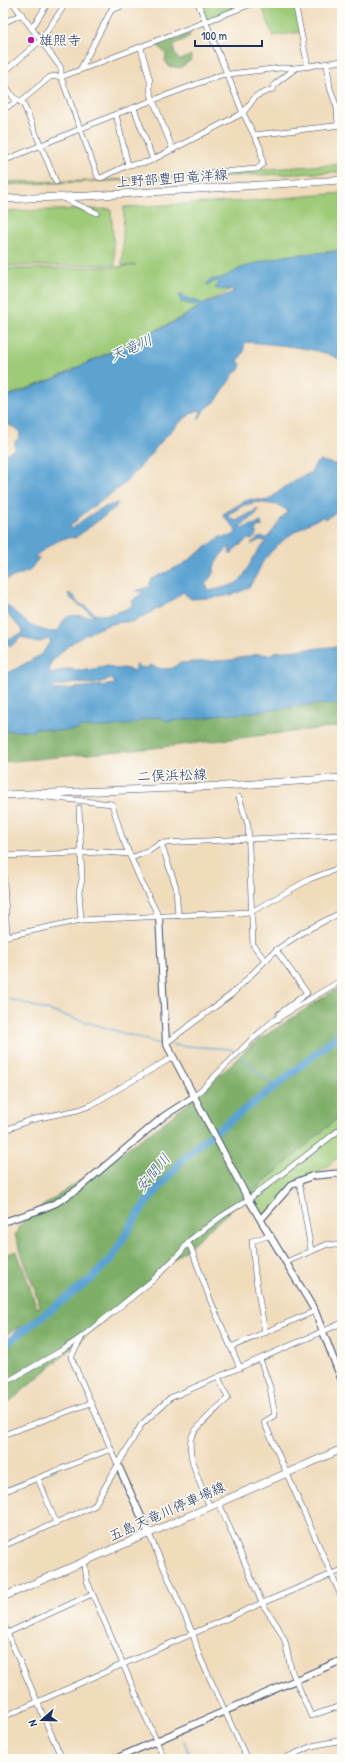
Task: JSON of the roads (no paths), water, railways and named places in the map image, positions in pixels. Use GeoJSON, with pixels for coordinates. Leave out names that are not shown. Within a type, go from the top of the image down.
{"type":"FeatureCollection","features":[{"type":"Feature","properties":{"kind":"main road","name":"上野部豊田竜洋線"},"geometry":{"type":"LineString","coordinates":[[3,199],[200,190],[342,180]]}},
{"type":"Feature","properties":{"kind":"main road","name":"二俣浜松線"},"geometry":{"type":"LineString","coordinates":[[3,795],[202,787],[342,778]]}},
{"type":"Feature","properties":{"kind":"main road","name":"五島天竜川停車場線"},"geometry":{"type":"LineString","coordinates":[[3,1597],[342,1449]]}},
{"type":"Feature","properties":{"kind":"street"},"geometry":{"type":"LineString","coordinates":[[13,3],[60,68],[61,77],[98,177],[101,178],[128,165],[153,160],[243,113],[256,96],[273,89],[275,84],[296,68]]}},
{"type":"Feature","properties":{"kind":"street"},"geometry":{"type":"LineString","coordinates":[[32,28],[48,3]]}},
{"type":"Feature","properties":{"kind":"street"},"geometry":{"type":"LineString","coordinates":[[3,73],[41,40],[66,3]]}},
{"type":"Feature","properties":{"kind":"street"},"geometry":{"type":"LineString","coordinates":[[80,70],[115,3]]}},
{"type":"Feature","properties":{"kind":"street"},"geometry":{"type":"LineString","coordinates":[[112,10],[130,3]]}},
{"type":"Feature","properties":{"kind":"street"},"geometry":{"type":"LineString","coordinates":[[198,3],[226,74],[262,154],[263,164],[261,167],[209,172]]}},
{"type":"Feature","properties":{"kind":"street"},"geometry":{"type":"LineString","coordinates":[[3,109],[19,101],[50,77],[61,77],[141,48],[254,3]]}},
{"type":"Feature","properties":{"kind":"street"},"geometry":{"type":"LineString","coordinates":[[295,3],[308,67]]}},
{"type":"Feature","properties":{"kind":"street"},"geometry":{"type":"LineString","coordinates":[[3,23],[22,14]]}},
{"type":"Feature","properties":{"kind":"street"},"geometry":{"type":"LineString","coordinates":[[141,48],[150,81],[150,90],[153,100],[173,150]]}},
{"type":"Feature","properties":{"kind":"street"},"geometry":{"type":"LineString","coordinates":[[3,161],[81,130],[116,114],[226,74],[280,68],[308,67],[342,61]]}},
{"type":"Feature","properties":{"kind":"street"},"geometry":{"type":"LineString","coordinates":[[254,135],[340,125],[330,88],[327,64]]}},
{"type":"Feature","properties":{"kind":"street"},"geometry":{"type":"LineString","coordinates":[[3,81],[13,97],[23,104],[56,182]]}},
{"type":"Feature","properties":{"kind":"street"},"geometry":{"type":"LineString","coordinates":[[134,108],[153,160]]}},
{"type":"Feature","properties":{"kind":"street"},"geometry":{"type":"LineString","coordinates":[[116,114],[128,165]]}},
{"type":"Feature","properties":{"kind":"street"},"geometry":{"type":"LineString","coordinates":[[61,197],[98,213]]}},
{"type":"Feature","properties":{"kind":"street"},"geometry":{"type":"LineString","coordinates":[[19,794],[112,804],[122,837],[159,917],[166,1043],[249,1199],[315,1311],[342,1381]]}},
{"type":"Feature","properties":{"kind":"street"},"geometry":{"type":"LineString","coordinates":[[239,797],[248,825],[253,945],[264,960]]}},
{"type":"Feature","properties":{"kind":"street"},"geometry":{"type":"LineString","coordinates":[[79,808],[82,880],[79,898],[81,920]]}},
{"type":"Feature","properties":{"kind":"street"},"geometry":{"type":"LineString","coordinates":[[3,856],[103,852],[130,856],[149,851],[161,843],[342,835]]}},
{"type":"Feature","properties":{"kind":"street"},"geometry":{"type":"LineString","coordinates":[[161,843],[176,887],[178,916]]}},
{"type":"Feature","properties":{"kind":"street"},"geometry":{"type":"LineString","coordinates":[[3,864],[5,937],[81,920],[251,912],[310,879],[342,867]]}},
{"type":"Feature","properties":{"kind":"street"},"geometry":{"type":"LineString","coordinates":[[166,1043],[232,994],[264,960],[276,950],[303,932],[342,912]]}},
{"type":"Feature","properties":{"kind":"street"},"geometry":{"type":"LineString","coordinates":[[276,950],[307,993],[279,1014],[278,1020]]}},
{"type":"Feature","properties":{"kind":"street"},"geometry":{"type":"LineString","coordinates":[[4,1220],[37,1211],[56,1203],[78,1189],[164,1116],[194,1096],[249,1042],[273,1021],[278,1020],[342,980]]}},
{"type":"Feature","properties":{"kind":"street"},"geometry":{"type":"LineString","coordinates":[[3,1131],[30,1120],[78,1110],[89,1106],[173,1057]]}},
{"type":"Feature","properties":{"kind":"street"},"geometry":{"type":"LineString","coordinates":[[3,1384],[64,1350],[83,1336],[153,1280],[180,1254],[188,1244],[222,1216],[249,1199],[342,1128]]}},
{"type":"Feature","properties":{"kind":"street"},"geometry":{"type":"LineString","coordinates":[[261,1219],[288,1188],[299,1181],[312,1176],[342,1173]]}},
{"type":"Feature","properties":{"kind":"street"},"geometry":{"type":"LineString","coordinates":[[299,1181],[311,1250]]}},
{"type":"Feature","properties":{"kind":"street"},"geometry":{"type":"LineString","coordinates":[[265,1333],[255,1274],[252,1241],[271,1236]]}},
{"type":"Feature","properties":{"kind":"street"},"geometry":{"type":"LineString","coordinates":[[188,1244],[240,1368]]}},
{"type":"Feature","properties":{"kind":"street"},"geometry":{"type":"LineString","coordinates":[[286,1262],[328,1244],[342,1246]]}},
{"type":"Feature","properties":{"kind":"street"},"geometry":{"type":"LineString","coordinates":[[231,1347],[315,1311]]}},
{"type":"Feature","properties":{"kind":"street"},"geometry":{"type":"LineString","coordinates":[[3,1546],[94,1506],[141,1425],[170,1398],[342,1323]]}},
{"type":"Feature","properties":{"kind":"street"},"geometry":{"type":"LineString","coordinates":[[83,1336],[71,1357],[193,1634],[200,1656],[247,1759]]}},
{"type":"Feature","properties":{"kind":"street"},"geometry":{"type":"LineString","coordinates":[[260,1359],[270,1387],[275,1415],[264,1422],[342,1598]]}},
{"type":"Feature","properties":{"kind":"street"},"geometry":{"type":"LineString","coordinates":[[210,1507],[195,1473],[191,1444],[193,1434],[228,1398],[218,1378]]}},
{"type":"Feature","properties":{"kind":"street"},"geometry":{"type":"LineString","coordinates":[[3,1435],[90,1403]]}},
{"type":"Feature","properties":{"kind":"street"},"geometry":{"type":"LineString","coordinates":[[3,1492],[111,1449]]}},
{"type":"Feature","properties":{"kind":"street"},"geometry":{"type":"LineString","coordinates":[[38,1478],[56,1523]]}},
{"type":"Feature","properties":{"kind":"street"},"geometry":{"type":"LineString","coordinates":[[218,1503],[262,1603],[278,1627],[282,1636],[295,1680],[311,1716],[340,1706],[342,1715]]}},
{"type":"Feature","properties":{"kind":"street"},"geometry":{"type":"LineString","coordinates":[[83,1562],[87,1581],[92,1594],[164,1759]]}},
{"type":"Feature","properties":{"kind":"street"},"geometry":{"type":"LineString","coordinates":[[3,1717],[262,1603],[342,1570]]}},
{"type":"Feature","properties":{"kind":"street"},"geometry":{"type":"LineString","coordinates":[[5,1634],[92,1594]]}},
{"type":"Feature","properties":{"kind":"street"},"geometry":{"type":"LineString","coordinates":[[3,1623],[5,1634],[62,1759]]}},
{"type":"Feature","properties":{"kind":"street"},"geometry":{"type":"LineString","coordinates":[[115,1759],[342,1660]]}},
{"type":"Feature","properties":{"kind":"street"},"geometry":{"type":"LineString","coordinates":[[283,1759],[312,1746],[342,1740]]}},
{"type":"Feature","properties":{"kind":"water","name":"天竜川"},"geometry":{"type":"Polygon","coordinates":[[[342,251],[342,362],[336,357],[313,350],[247,342],[244,345],[244,351],[238,361],[241,364],[239,370],[235,372],[216,401],[204,410],[198,420],[201,411],[198,410],[188,416],[169,433],[126,482],[89,509],[69,528],[72,529],[99,510],[118,503],[114,509],[75,538],[64,539],[53,543],[43,550],[34,557],[39,558],[29,571],[3,581],[3,455],[15,449],[15,441],[19,439],[20,433],[16,428],[8,425],[4,414],[4,404],[7,396],[16,394],[73,371],[78,367],[184,317],[200,306],[181,302],[179,295],[183,295],[186,298],[204,304],[235,291],[230,289],[220,290],[215,288],[219,283],[217,281],[207,285],[209,280],[222,278],[241,268],[263,261],[290,255],[342,251]]]}},
{"type":"Feature","properties":{"kind":"water"},"geometry":{"type":"Polygon","coordinates":[[[321,461],[342,464],[342,508],[326,519],[323,517],[306,525],[283,540],[264,560],[254,580],[246,589],[226,596],[191,599],[183,592],[170,602],[133,622],[109,625],[93,631],[79,639],[69,645],[51,662],[49,672],[52,674],[65,669],[88,670],[108,666],[115,669],[124,668],[134,671],[136,664],[139,667],[149,668],[149,665],[162,669],[173,668],[179,663],[230,660],[258,654],[269,655],[275,652],[342,646],[342,703],[296,706],[276,710],[239,714],[221,714],[210,717],[181,720],[167,721],[160,717],[143,719],[132,724],[105,727],[79,727],[78,730],[49,731],[48,729],[34,728],[34,731],[3,731],[3,674],[12,671],[42,654],[51,641],[48,639],[37,643],[22,637],[11,646],[5,643],[5,640],[22,634],[23,631],[8,614],[3,602],[31,626],[33,625],[49,631],[59,630],[62,623],[69,616],[94,616],[70,598],[68,593],[75,597],[75,600],[97,615],[111,614],[125,610],[133,605],[132,601],[144,591],[136,591],[151,586],[149,584],[152,579],[183,564],[220,537],[229,537],[234,534],[236,532],[235,529],[223,514],[251,499],[267,501],[286,486],[311,472],[316,463],[321,461]],[[257,502],[244,505],[229,514],[229,517],[236,521],[258,509],[253,517],[239,526],[243,528],[261,522],[262,527],[258,526],[255,531],[258,533],[252,540],[248,539],[236,548],[231,555],[229,552],[230,546],[219,558],[215,565],[214,573],[205,584],[210,591],[237,583],[243,577],[259,549],[263,544],[268,542],[260,540],[251,544],[258,538],[266,538],[269,536],[288,511],[278,505],[257,502]],[[111,679],[94,684],[75,683],[52,687],[54,690],[116,684],[111,679]]]}},
{"type":"Feature","properties":{"kind":"waterway"},"geometry":{"type":"LineString","coordinates":[[3,997],[163,1045]]}},
{"type":"Feature","properties":{"kind":"waterway","name":"安間川"},"geometry":{"type":"LineString","coordinates":[[3,1346],[90,1280],[112,1258],[146,1203],[183,1159],[204,1140],[275,1087],[342,1032]]}},
{"type":"Feature","properties":{"kind":"waterway"},"geometry":{"type":"LineString","coordinates":[[171,1045],[231,1049],[234,1051]]}},
{"type":"Feature","properties":{"kind":"waterway"},"geometry":{"type":"LineString","coordinates":[[240,1056],[275,1087]]}},
{"type":"Feature","properties":{"kind":"waterway"},"geometry":{"type":"LineString","coordinates":[[137,1428],[141,1421]]}},
{"type":"Feature","properties":{"kind":"waterway"},"geometry":{"type":"LineString","coordinates":[[5,1488],[57,1468]]}},
{"type":"Feature","properties":{"kind":"waterway"},"geometry":{"type":"LineString","coordinates":[[184,1741],[191,1759]]}},
{"type":"Feature","properties":{"kind":"place","name":"雄照寺"},"geometry":{"type":"Point","coordinates":[31,40]}}]}
